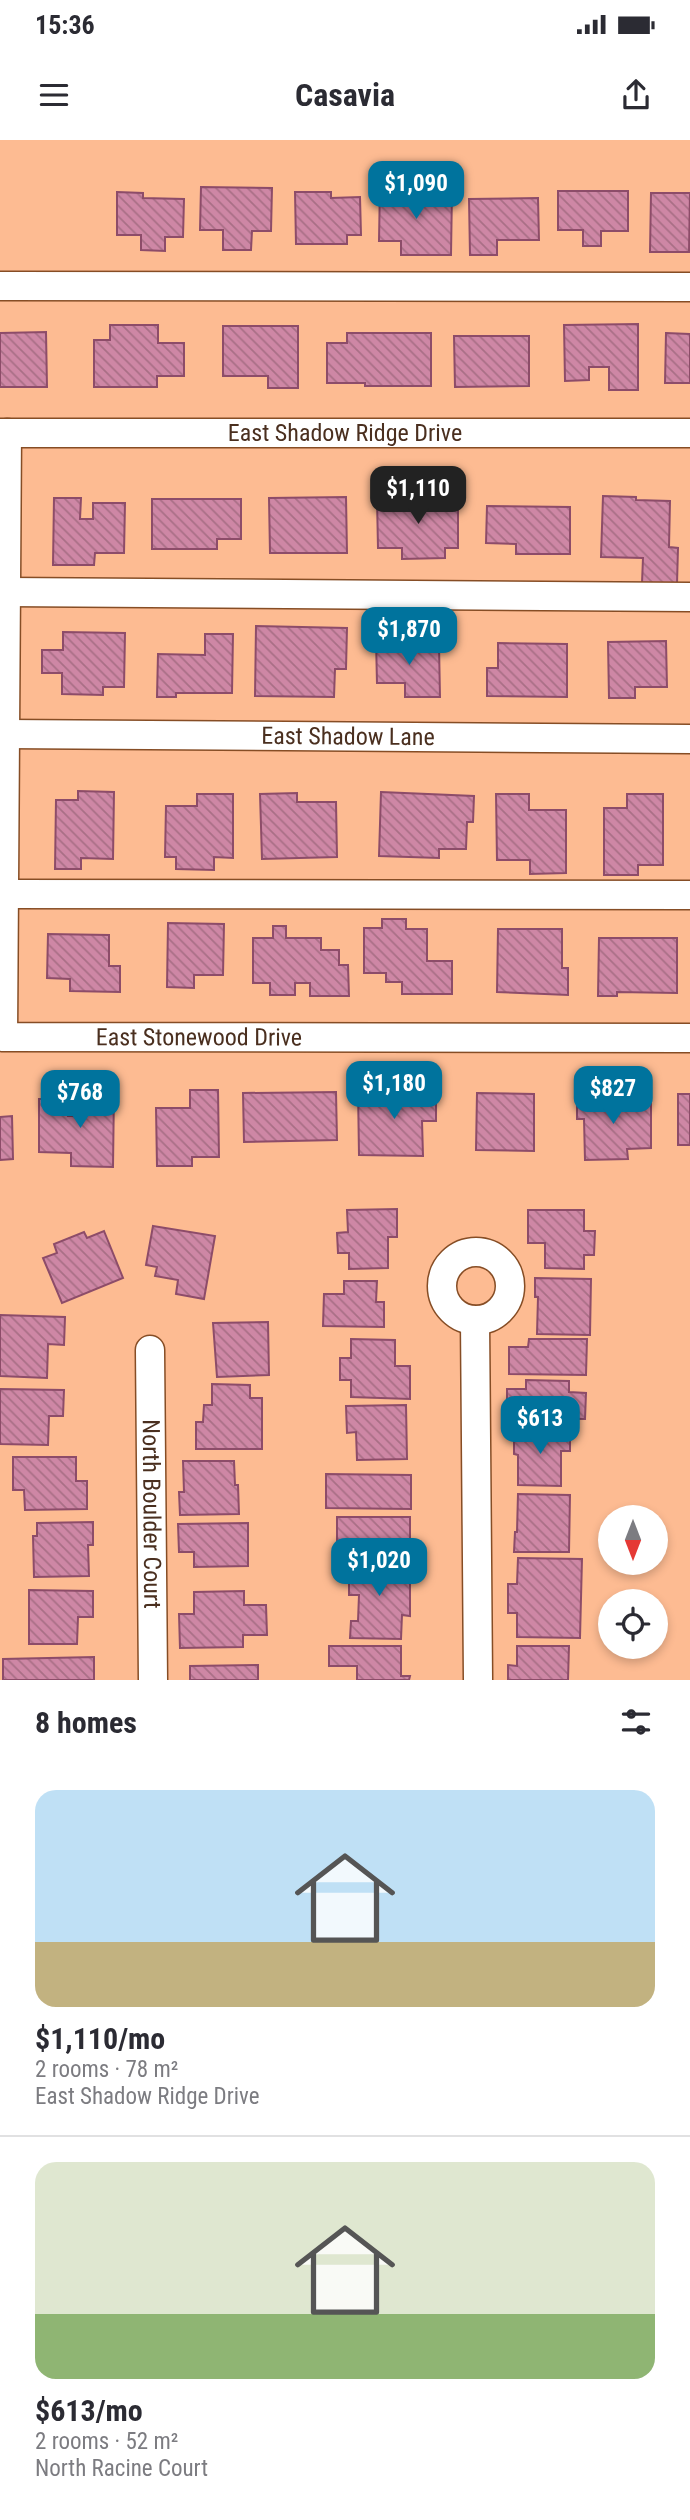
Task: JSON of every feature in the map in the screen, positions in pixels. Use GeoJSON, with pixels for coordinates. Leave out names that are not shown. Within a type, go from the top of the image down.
{"type":"FeatureCollection","features":[{"type":"Feature","properties":{"kind":"street"},"geometry":{"type":"LineString","coordinates":[[0,286],[690,286]]}},
{"type":"Feature","properties":{"kind":"street"},"geometry":{"type":"LineString","coordinates":[[4,433],[4,894],[690,895]]}},
{"type":"Feature","properties":{"kind":"street","name":"East Shadow Ridge Drive"},"geometry":{"type":"LineString","coordinates":[[4,433],[690,433]]}},
{"type":"Feature","properties":{"kind":"street"},"geometry":{"type":"LineString","coordinates":[[6,592],[690,597]]}},
{"type":"Feature","properties":{"kind":"street","name":"East Shadow Lane"},"geometry":{"type":"LineString","coordinates":[[5,734],[690,739]]}},
{"type":"Feature","properties":{"kind":"street","name":"East Stonewood Drive"},"geometry":{"type":"LineString","coordinates":[[4,894],[3,1037],[690,1038]]}},
{"type":"Feature","properties":{"kind":"street"},"geometry":{"type":"LineString","coordinates":[[475,1320],[478,1680]]}},
{"type":"Feature","properties":{"kind":"street","name":"North Boulder Court"},"geometry":{"type":"LineString","coordinates":[[150,1350],[153,1680]]}},
{"type":"Feature","properties":{"kind":"building"},"geometry":{"type":"Polygon","coordinates":[[[380,184],[408,184],[408,199],[428,199],[428,192],[452,192],[451,255],[401,255],[401,241],[379,241],[380,184]]]}},
{"type":"Feature","properties":{"kind":"building"},"geometry":{"type":"Polygon","coordinates":[[[201,187],[272,188],[271,231],[252,231],[251,250],[223,250],[223,230],[200,230],[201,187]]]}},
{"type":"Feature","properties":{"kind":"building"},"geometry":{"type":"Polygon","coordinates":[[[558,191],[628,191],[628,231],[601,231],[601,246],[583,246],[583,230],[558,230],[558,191]]]}},
{"type":"Feature","properties":{"kind":"building"},"geometry":{"type":"Polygon","coordinates":[[[117,192],[143,193],[143,198],[184,199],[183,237],[165,237],[165,251],[141,250],[141,235],[117,235],[117,192]]]}},
{"type":"Feature","properties":{"kind":"building"},"geometry":{"type":"Polygon","coordinates":[[[295,192],[331,192],[331,198],[360,197],[361,235],[347,235],[347,244],[296,244],[295,192]]]}},
{"type":"Feature","properties":{"kind":"building"},"geometry":{"type":"Polygon","coordinates":[[[651,193],[690,193],[689,252],[650,252],[651,193]]]}},
{"type":"Feature","properties":{"kind":"building"},"geometry":{"type":"Polygon","coordinates":[[[538,198],[539,240],[497,240],[497,255],[470,255],[469,199],[538,198]]]}},
{"type":"Feature","properties":{"kind":"building"},"geometry":{"type":"Polygon","coordinates":[[[638,324],[638,390],[609,390],[609,367],[589,367],[589,380],[565,381],[564,325],[638,324]]]}},
{"type":"Feature","properties":{"kind":"building"},"geometry":{"type":"Polygon","coordinates":[[[110,325],[158,325],[158,343],[184,343],[184,376],[157,376],[157,387],[94,387],[94,340],[110,340],[110,325]]]}},
{"type":"Feature","properties":{"kind":"building"},"geometry":{"type":"Polygon","coordinates":[[[223,326],[298,326],[298,388],[268,388],[268,376],[223,376],[223,326]]]}},
{"type":"Feature","properties":{"kind":"building"},"geometry":{"type":"Polygon","coordinates":[[[46,332],[47,387],[0,387],[0,333],[46,332]]]}},
{"type":"Feature","properties":{"kind":"building"},"geometry":{"type":"Polygon","coordinates":[[[347,333],[431,333],[431,386],[327,383],[327,343],[347,343],[347,333]]]}},
{"type":"Feature","properties":{"kind":"building"},"geometry":{"type":"Polygon","coordinates":[[[666,333],[690,334],[690,383],[665,383],[666,333]]]}},
{"type":"Feature","properties":{"kind":"building"},"geometry":{"type":"Polygon","coordinates":[[[454,336],[529,336],[529,386],[455,387],[454,336]]]}},
{"type":"Feature","properties":{"kind":"building"},"geometry":{"type":"Polygon","coordinates":[[[603,496],[670,501],[669,547],[678,548],[677,584],[642,583],[643,558],[601,557],[603,496]]]}},
{"type":"Feature","properties":{"kind":"building"},"geometry":{"type":"Polygon","coordinates":[[[346,497],[347,553],[270,553],[269,498],[346,497]]]}},
{"type":"Feature","properties":{"kind":"building"},"geometry":{"type":"Polygon","coordinates":[[[54,498],[81,498],[80,519],[93,519],[93,503],[125,503],[124,553],[95,553],[94,565],[53,565],[54,498]]]}},
{"type":"Feature","properties":{"kind":"building"},"geometry":{"type":"Polygon","coordinates":[[[458,498],[458,548],[445,548],[445,558],[402,559],[402,548],[378,548],[377,499],[458,498]]]}},
{"type":"Feature","properties":{"kind":"building"},"geometry":{"type":"Polygon","coordinates":[[[152,499],[241,499],[241,539],[217,539],[217,549],[152,549],[152,499]]]}},
{"type":"Feature","properties":{"kind":"building"},"geometry":{"type":"Polygon","coordinates":[[[487,506],[570,507],[570,554],[516,554],[516,544],[486,543],[487,506]]]}},
{"type":"Feature","properties":{"kind":"building"},"geometry":{"type":"Polygon","coordinates":[[[256,626],[347,628],[346,669],[335,669],[334,697],[255,696],[256,626]]]}},
{"type":"Feature","properties":{"kind":"building"},"geometry":{"type":"Polygon","coordinates":[[[63,632],[125,633],[124,687],[103,687],[103,695],[62,694],[62,673],[42,673],[42,650],[63,650],[63,632]]]}},
{"type":"Feature","properties":{"kind":"building"},"geometry":{"type":"Polygon","coordinates":[[[205,634],[233,634],[232,693],[176,693],[176,697],[157,697],[158,654],[205,655],[205,634]]]}},
{"type":"Feature","properties":{"kind":"building"},"geometry":{"type":"Polygon","coordinates":[[[408,639],[408,645],[439,645],[440,697],[405,697],[405,683],[377,683],[376,640],[408,639]]]}},
{"type":"Feature","properties":{"kind":"building"},"geometry":{"type":"Polygon","coordinates":[[[666,641],[667,687],[635,687],[635,698],[609,698],[608,642],[666,641]]]}},
{"type":"Feature","properties":{"kind":"building"},"geometry":{"type":"Polygon","coordinates":[[[498,643],[567,644],[567,697],[487,696],[487,668],[498,668],[498,643]]]}},
{"type":"Feature","properties":{"kind":"building"},"geometry":{"type":"Polygon","coordinates":[[[78,791],[114,792],[113,859],[81,858],[81,869],[55,869],[56,800],[78,800],[78,791]]]}},
{"type":"Feature","properties":{"kind":"building"},"geometry":{"type":"Polygon","coordinates":[[[381,792],[474,796],[473,822],[467,822],[466,849],[439,849],[439,858],[379,856],[381,792]]]}},
{"type":"Feature","properties":{"kind":"building"},"geometry":{"type":"Polygon","coordinates":[[[297,793],[297,802],[336,802],[337,857],[262,859],[260,794],[297,793]]]}},
{"type":"Feature","properties":{"kind":"building"},"geometry":{"type":"Polygon","coordinates":[[[197,794],[233,794],[233,858],[214,857],[214,870],[176,869],[176,857],[165,857],[166,806],[197,806],[197,794]]]}},
{"type":"Feature","properties":{"kind":"building"},"geometry":{"type":"Polygon","coordinates":[[[496,794],[529,794],[529,810],[566,810],[566,873],[530,874],[530,860],[497,860],[496,794]]]}},
{"type":"Feature","properties":{"kind":"building"},"geometry":{"type":"Polygon","coordinates":[[[627,794],[663,794],[663,865],[638,865],[638,875],[604,875],[604,808],[627,808],[627,794]]]}},
{"type":"Feature","properties":{"kind":"building"},"geometry":{"type":"Polygon","coordinates":[[[382,919],[406,919],[406,929],[427,929],[427,961],[452,961],[452,994],[402,994],[402,982],[386,982],[386,973],[364,973],[364,928],[382,928],[382,919]]]}},
{"type":"Feature","properties":{"kind":"building"},"geometry":{"type":"Polygon","coordinates":[[[168,923],[224,924],[223,975],[194,975],[194,988],[167,987],[168,923]]]}},
{"type":"Feature","properties":{"kind":"building"},"geometry":{"type":"Polygon","coordinates":[[[273,926],[286,926],[286,938],[321,938],[321,950],[339,950],[339,965],[348,965],[349,996],[310,996],[310,983],[295,983],[295,995],[270,995],[270,983],[253,983],[253,938],[273,938],[273,926]]]}},
{"type":"Feature","properties":{"kind":"building"},"geometry":{"type":"Polygon","coordinates":[[[498,929],[562,929],[562,968],[568,968],[568,995],[497,992],[498,929]]]}},
{"type":"Feature","properties":{"kind":"building"},"geometry":{"type":"Polygon","coordinates":[[[48,934],[109,935],[109,966],[120,966],[120,992],[70,991],[70,979],[47,978],[48,934]]]}},
{"type":"Feature","properties":{"kind":"building"},"geometry":{"type":"Polygon","coordinates":[[[599,938],[677,938],[677,993],[617,992],[617,996],[598,996],[599,938]]]}},
{"type":"Feature","properties":{"kind":"building"},"geometry":{"type":"Polygon","coordinates":[[[190,1090],[218,1090],[219,1157],[192,1157],[192,1166],[157,1166],[156,1108],[190,1108],[190,1090]]]}},
{"type":"Feature","properties":{"kind":"building"},"geometry":{"type":"Polygon","coordinates":[[[358,1090],[436,1091],[436,1121],[422,1121],[423,1156],[359,1155],[358,1090]]]}},
{"type":"Feature","properties":{"kind":"building"},"geometry":{"type":"Polygon","coordinates":[[[86,1091],[114,1091],[113,1167],[71,1166],[71,1153],[39,1152],[39,1099],[68,1099],[68,1116],[85,1116],[86,1091]]]}},
{"type":"Feature","properties":{"kind":"building"},"geometry":{"type":"Polygon","coordinates":[[[336,1092],[337,1140],[244,1142],[243,1093],[336,1092]]]}},
{"type":"Feature","properties":{"kind":"building"},"geometry":{"type":"Polygon","coordinates":[[[613,1092],[613,1102],[651,1102],[651,1148],[627,1149],[628,1159],[585,1160],[584,1119],[577,1119],[577,1093],[613,1092]]]}},
{"type":"Feature","properties":{"kind":"building"},"geometry":{"type":"Polygon","coordinates":[[[477,1093],[534,1094],[534,1151],[476,1150],[477,1093]]]}},
{"type":"Feature","properties":{"kind":"building"},"geometry":{"type":"Polygon","coordinates":[[[678,1094],[690,1094],[690,1145],[678,1145],[678,1094]]]}},
{"type":"Feature","properties":{"kind":"building"},"geometry":{"type":"Polygon","coordinates":[[[12,1116],[13,1159],[0,1160],[0,1117],[12,1116]]]}},
{"type":"Feature","properties":{"kind":"building"},"geometry":{"type":"Polygon","coordinates":[[[397,1209],[397,1237],[388,1237],[388,1268],[349,1269],[349,1253],[338,1253],[337,1233],[348,1232],[347,1210],[397,1209]]]}},
{"type":"Feature","properties":{"kind":"building"},"geometry":{"type":"Polygon","coordinates":[[[528,1210],[584,1210],[584,1231],[595,1231],[594,1255],[584,1255],[584,1269],[545,1268],[545,1243],[528,1243],[528,1210]]]}},
{"type":"Feature","properties":{"kind":"building"},"geometry":{"type":"Polygon","coordinates":[[[153,1226],[215,1236],[204,1299],[176,1294],[178,1280],[155,1276],[157,1267],[146,1265],[153,1226]]]}},
{"type":"Feature","properties":{"kind":"building"},"geometry":{"type":"Polygon","coordinates":[[[104,1231],[123,1278],[62,1303],[43,1258],[57,1253],[54,1244],[84,1232],[87,1238],[104,1231]]]}},
{"type":"Feature","properties":{"kind":"building"},"geometry":{"type":"Polygon","coordinates":[[[535,1278],[591,1279],[590,1335],[537,1334],[538,1297],[535,1297],[535,1278]]]}},
{"type":"Feature","properties":{"kind":"building"},"geometry":{"type":"Polygon","coordinates":[[[344,1281],[377,1281],[376,1302],[384,1302],[384,1327],[323,1326],[324,1294],[344,1294],[344,1281]]]}},
{"type":"Feature","properties":{"kind":"building"},"geometry":{"type":"Polygon","coordinates":[[[0,1315],[65,1317],[64,1345],[48,1344],[47,1378],[0,1376],[0,1315]]]}},
{"type":"Feature","properties":{"kind":"building"},"geometry":{"type":"Polygon","coordinates":[[[268,1322],[269,1375],[217,1377],[213,1323],[268,1322]]]}},
{"type":"Feature","properties":{"kind":"building"},"geometry":{"type":"Polygon","coordinates":[[[351,1339],[395,1340],[395,1366],[410,1366],[410,1399],[351,1397],[351,1380],[340,1380],[340,1358],[351,1358],[351,1339]]]}},
{"type":"Feature","properties":{"kind":"building"},"geometry":{"type":"Polygon","coordinates":[[[529,1339],[587,1339],[586,1375],[509,1374],[509,1347],[528,1347],[529,1339]]]}},
{"type":"Feature","properties":{"kind":"building"},"geometry":{"type":"Polygon","coordinates":[[[526,1380],[569,1381],[569,1392],[586,1393],[585,1419],[507,1418],[507,1389],[526,1389],[526,1380]]]}},
{"type":"Feature","properties":{"kind":"building"},"geometry":{"type":"Polygon","coordinates":[[[212,1384],[250,1385],[250,1398],[262,1398],[262,1449],[196,1449],[196,1422],[203,1422],[204,1405],[212,1405],[212,1384]]]}},
{"type":"Feature","properties":{"kind":"building"},"geometry":{"type":"Polygon","coordinates":[[[0,1389],[64,1390],[63,1416],[49,1416],[48,1445],[0,1444],[0,1389]]]}},
{"type":"Feature","properties":{"kind":"building"},"geometry":{"type":"Polygon","coordinates":[[[406,1405],[407,1459],[357,1460],[356,1432],[347,1433],[346,1406],[406,1405]]]}},
{"type":"Feature","properties":{"kind":"building"},"geometry":{"type":"Polygon","coordinates":[[[514,1429],[570,1430],[570,1451],[561,1451],[561,1486],[518,1485],[518,1455],[514,1454],[514,1429]]]}},
{"type":"Feature","properties":{"kind":"building"},"geometry":{"type":"Polygon","coordinates":[[[13,1457],[76,1457],[76,1481],[87,1481],[87,1509],[25,1510],[24,1490],[13,1490],[13,1457]]]}},
{"type":"Feature","properties":{"kind":"building"},"geometry":{"type":"Polygon","coordinates":[[[183,1461],[234,1461],[239,1514],[180,1515],[179,1492],[184,1492],[183,1461]]]}},
{"type":"Feature","properties":{"kind":"building"},"geometry":{"type":"Polygon","coordinates":[[[326,1474],[411,1475],[411,1509],[326,1508],[326,1474]]]}},
{"type":"Feature","properties":{"kind":"building"},"geometry":{"type":"Polygon","coordinates":[[[518,1494],[570,1495],[569,1552],[514,1552],[518,1494]]]}},
{"type":"Feature","properties":{"kind":"building"},"geometry":{"type":"Polygon","coordinates":[[[337,1517],[410,1517],[410,1551],[337,1551],[337,1517]]]}},
{"type":"Feature","properties":{"kind":"building"},"geometry":{"type":"Polygon","coordinates":[[[93,1522],[93,1545],[88,1545],[89,1576],[34,1577],[33,1536],[37,1536],[37,1523],[93,1522]]]}},
{"type":"Feature","properties":{"kind":"building"},"geometry":{"type":"Polygon","coordinates":[[[248,1523],[248,1566],[194,1567],[194,1552],[179,1552],[178,1524],[248,1523]]]}},
{"type":"Feature","properties":{"kind":"building"},"geometry":{"type":"Polygon","coordinates":[[[349,1558],[403,1559],[402,1582],[410,1582],[410,1616],[402,1615],[401,1639],[350,1638],[351,1621],[358,1621],[359,1595],[349,1595],[349,1558]]]}},
{"type":"Feature","properties":{"kind":"building"},"geometry":{"type":"Polygon","coordinates":[[[518,1558],[582,1559],[580,1638],[517,1637],[517,1613],[508,1613],[508,1584],[517,1584],[518,1558]]]}},
{"type":"Feature","properties":{"kind":"building"},"geometry":{"type":"Polygon","coordinates":[[[29,1590],[93,1591],[93,1617],[78,1617],[77,1644],[29,1644],[29,1590]]]}},
{"type":"Feature","properties":{"kind":"building"},"geometry":{"type":"Polygon","coordinates":[[[244,1591],[244,1605],[266,1605],[267,1635],[243,1635],[243,1647],[180,1648],[179,1614],[194,1614],[194,1592],[244,1591]]]}},
{"type":"Feature","properties":{"kind":"building"},"geometry":{"type":"Polygon","coordinates":[[[329,1646],[401,1646],[401,1676],[410,1676],[409,1680],[357,1680],[357,1666],[329,1666],[329,1646]]]}},
{"type":"Feature","properties":{"kind":"building"},"geometry":{"type":"Polygon","coordinates":[[[517,1646],[569,1646],[568,1680],[508,1680],[508,1665],[517,1666],[517,1646]]]}},
{"type":"Feature","properties":{"kind":"building"},"geometry":{"type":"Polygon","coordinates":[[[94,1657],[94,1680],[3,1680],[3,1659],[94,1657]]]}},
{"type":"Feature","properties":{"kind":"building"},"geometry":{"type":"Polygon","coordinates":[[[258,1665],[258,1680],[190,1680],[190,1666],[258,1665]]]}}]}
